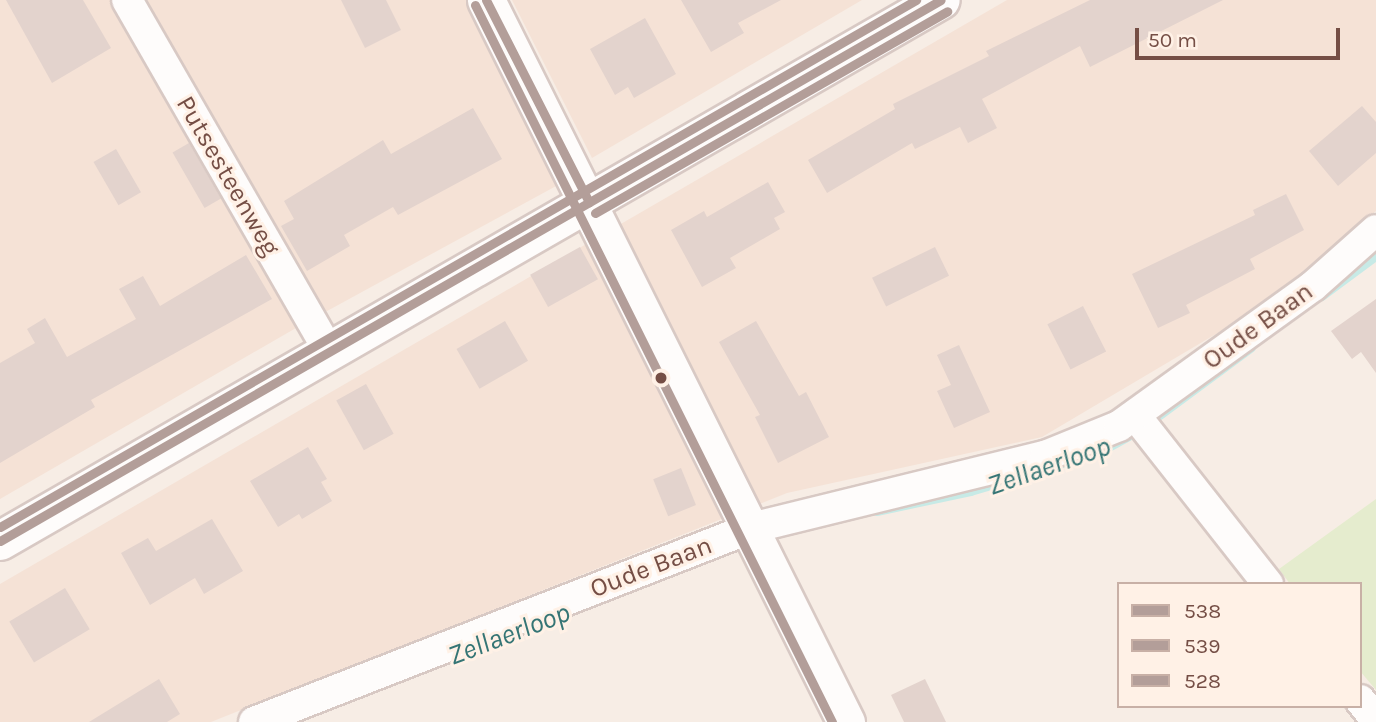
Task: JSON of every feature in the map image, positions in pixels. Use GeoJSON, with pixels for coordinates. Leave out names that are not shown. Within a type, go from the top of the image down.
{"type":"FeatureCollection","features":[{"type":"Feature","properties":{"kind":"main road"},"geometry":{"type":"LineString","coordinates":[[0,541],[941,0]]}},
{"type":"Feature","properties":{"kind":"street","name":"Putsesteenweg"},"geometry":{"type":"LineString","coordinates":[[127,0],[330,353]]}},
{"type":"Feature","properties":{"kind":"street"},"geometry":{"type":"LineString","coordinates":[[486,0],[846,722]]}},
{"type":"Feature","properties":{"kind":"street","name":"Oude Baan"},"geometry":{"type":"LineString","coordinates":[[254,722],[751,528],[1045,456],[1119,426],[1313,286],[1376,230]]}},
{"type":"Feature","properties":{"kind":"street"},"geometry":{"type":"LineString","coordinates":[[1135,415],[1266,582]]}},
{"type":"Feature","properties":{"kind":"street"},"geometry":{"type":"LineString","coordinates":[[1362,702],[1376,720]]}},
{"type":"Feature","properties":{"kind":"shaded area"},"geometry":{"type":"Polygon","coordinates":[[[0,0],[467,0],[558,185],[296,328],[0,499],[0,0]]]}},
{"type":"Feature","properties":{"kind":"shaded area"},"geometry":{"type":"Polygon","coordinates":[[[512,0],[862,0],[592,158],[512,0]]]}},
{"type":"Feature","properties":{"kind":"shaded area"},"geometry":{"type":"Polygon","coordinates":[[[1007,0],[1376,0],[1376,211],[1323,258],[1226,328],[1042,437],[787,493],[211,722],[0,722],[0,584],[1007,0]]]}},
{"type":"Feature","properties":{"kind":"green space"},"geometry":{"type":"Polygon","coordinates":[[[1376,499],[1376,690],[1362,673],[1362,582],[1289,582],[1279,569],[1376,499]]]}},
{"type":"Feature","properties":{"kind":"building"},"geometry":{"type":"Polygon","coordinates":[[[6,0],[83,0],[111,48],[52,83],[6,0]]]}},
{"type":"Feature","properties":{"kind":"building"},"geometry":{"type":"Polygon","coordinates":[[[341,0],[386,0],[401,30],[365,48],[341,0]]]}},
{"type":"Feature","properties":{"kind":"building"},"geometry":{"type":"Polygon","coordinates":[[[681,0],[781,0],[738,23],[744,33],[711,52],[681,0]]]}},
{"type":"Feature","properties":{"kind":"building"},"geometry":{"type":"Polygon","coordinates":[[[1090,0],[1223,0],[1090,67],[1080,46],[982,99],[997,128],[968,143],[960,127],[915,149],[912,143],[827,193],[808,160],[895,109],[893,104],[989,56],[986,51],[1090,0]]]}},
{"type":"Feature","properties":{"kind":"building"},"geometry":{"type":"Polygon","coordinates":[[[645,18],[676,74],[634,98],[628,87],[615,95],[590,49],[645,18]]]}},
{"type":"Feature","properties":{"kind":"building"},"geometry":{"type":"Polygon","coordinates":[[[1362,106],[1376,122],[1376,153],[1338,186],[1309,151],[1362,106]]]}},
{"type":"Feature","properties":{"kind":"building"},"geometry":{"type":"Polygon","coordinates":[[[473,108],[502,159],[398,215],[393,207],[344,235],[350,246],[307,271],[281,226],[294,219],[284,201],[383,140],[391,154],[473,108]]]}},
{"type":"Feature","properties":{"kind":"building"},"geometry":{"type":"Polygon","coordinates":[[[189,143],[221,198],[205,208],[173,152],[189,143]]]}},
{"type":"Feature","properties":{"kind":"building"},"geometry":{"type":"Polygon","coordinates":[[[116,149],[141,192],[118,205],[93,162],[116,149]]]}},
{"type":"Feature","properties":{"kind":"building"},"geometry":{"type":"Polygon","coordinates":[[[768,182],[785,212],[774,218],[780,229],[730,258],[736,268],[702,287],[671,230],[704,211],[707,217],[768,182]]]}},
{"type":"Feature","properties":{"kind":"building"},"geometry":{"type":"Polygon","coordinates":[[[1286,194],[1304,230],[1250,259],[1255,269],[1186,305],[1190,313],[1158,328],[1132,274],[1255,215],[1253,210],[1286,194]]]}},
{"type":"Feature","properties":{"kind":"building"},"geometry":{"type":"Polygon","coordinates":[[[580,247],[598,279],[548,307],[530,275],[580,247]]]}},
{"type":"Feature","properties":{"kind":"building"},"geometry":{"type":"Polygon","coordinates":[[[935,247],[949,276],[886,306],[872,278],[935,247]]]}},
{"type":"Feature","properties":{"kind":"building"},"geometry":{"type":"Polygon","coordinates":[[[246,255],[272,299],[91,400],[95,407],[0,463],[0,363],[35,343],[27,329],[45,318],[67,357],[136,319],[119,289],[143,276],[160,306],[246,255]]]}},
{"type":"Feature","properties":{"kind":"building"},"geometry":{"type":"Polygon","coordinates":[[[1376,299],[1376,373],[1361,352],[1352,359],[1331,331],[1376,299]]]}},
{"type":"Feature","properties":{"kind":"building"},"geometry":{"type":"Polygon","coordinates":[[[1083,306],[1106,351],[1071,370],[1047,324],[1083,306]]]}},
{"type":"Feature","properties":{"kind":"building"},"geometry":{"type":"Polygon","coordinates":[[[505,321],[528,361],[480,389],[457,349],[505,321]]]}},
{"type":"Feature","properties":{"kind":"building"},"geometry":{"type":"Polygon","coordinates":[[[756,321],[799,396],[806,392],[829,437],[778,463],[755,417],[760,415],[719,342],[756,321]]]}},
{"type":"Feature","properties":{"kind":"building"},"geometry":{"type":"Polygon","coordinates":[[[959,345],[990,412],[954,428],[937,391],[951,385],[937,355],[959,345]]]}},
{"type":"Feature","properties":{"kind":"building"},"geometry":{"type":"Polygon","coordinates":[[[366,384],[394,434],[364,450],[336,400],[366,384]]]}},
{"type":"Feature","properties":{"kind":"building"},"geometry":{"type":"Polygon","coordinates":[[[308,447],[327,479],[321,482],[332,501],[302,519],[299,514],[278,527],[250,481],[308,447]]]}},
{"type":"Feature","properties":{"kind":"building"},"geometry":{"type":"Polygon","coordinates":[[[681,468],[696,505],[668,516],[653,479],[681,468]]]}},
{"type":"Feature","properties":{"kind":"building"},"geometry":{"type":"Polygon","coordinates":[[[212,519],[243,571],[204,594],[195,578],[150,605],[121,553],[148,538],[156,551],[212,519]]]}},
{"type":"Feature","properties":{"kind":"building"},"geometry":{"type":"Polygon","coordinates":[[[65,588],[90,629],[34,663],[9,621],[65,588]]]}},
{"type":"Feature","properties":{"kind":"building"},"geometry":{"type":"Polygon","coordinates":[[[159,679],[180,714],[167,722],[89,722],[159,679]]]}},
{"type":"Feature","properties":{"kind":"building"},"geometry":{"type":"Polygon","coordinates":[[[925,679],[946,722],[904,722],[891,695],[925,679]]]}},
{"type":"Feature","properties":{"kind":"waterway"},"geometry":{"type":"LineString","coordinates":[[1322,297],[1376,257]]}},
{"type":"Feature","properties":{"kind":"waterway"},"geometry":{"type":"LineString","coordinates":[[1160,416],[1252,348]]}},
{"type":"Feature","properties":{"kind":"waterway","name":"Zellaerloop"},"geometry":{"type":"LineString","coordinates":[[1057,466],[1100,453],[1138,432]]}},
{"type":"Feature","properties":{"kind":"waterway","name":"Zellaerloop"},"geometry":{"type":"LineString","coordinates":[[877,512],[971,492],[1028,475]]}},
{"type":"Feature","properties":{"kind":"transit line","name":"538"},"geometry":{"type":"LineString","coordinates":[[486,0],[589,202]]}},
{"type":"Feature","properties":{"kind":"transit line","name":"528"},"geometry":{"type":"LineString","coordinates":[[0,527],[916,0]]}},
{"type":"Feature","properties":{"kind":"transit line","name":"538"},"geometry":{"type":"LineString","coordinates":[[0,541],[941,0]]}},
{"type":"Feature","properties":{"kind":"transit line","name":"539"},"geometry":{"type":"LineString","coordinates":[[475,5],[832,722]]}},
{"type":"Feature","properties":{"kind":"transit line","name":"539"},"geometry":{"type":"LineString","coordinates":[[595,213],[947,11]]}}]}
